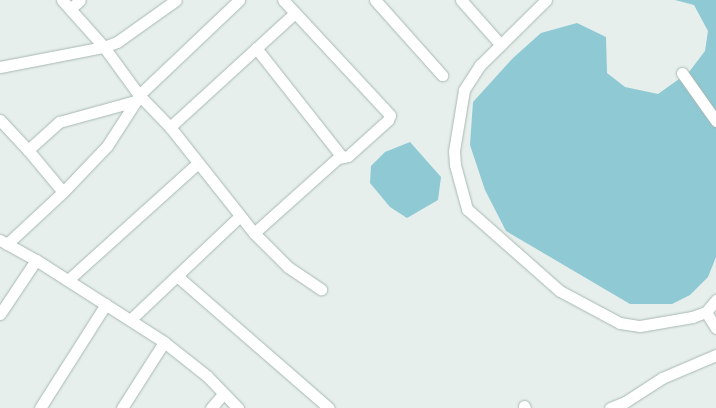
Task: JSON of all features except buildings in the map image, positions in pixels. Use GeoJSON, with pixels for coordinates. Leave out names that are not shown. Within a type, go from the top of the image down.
{"type":"FeatureCollection","features":[{"type":"Feature","properties":{"kind":"street"},"geometry":{"type":"LineString","coordinates":[[62,0],[104,47],[138,98],[170,128],[254,233],[288,267],[321,290]]}},
{"type":"Feature","properties":{"kind":"street"},"geometry":{"type":"LineString","coordinates":[[70,9],[80,0]]}},
{"type":"Feature","properties":{"kind":"street"},"geometry":{"type":"LineString","coordinates":[[0,67],[104,47],[117,42],[176,0]]}},
{"type":"Feature","properties":{"kind":"street"},"geometry":{"type":"LineString","coordinates":[[238,408],[207,376],[164,342],[36,260],[3,242],[63,192],[107,146],[138,98],[239,0]]}},
{"type":"Feature","properties":{"kind":"street"},"geometry":{"type":"LineString","coordinates":[[254,233],[342,156],[348,156],[388,120],[388,111],[283,0]]}},
{"type":"Feature","properties":{"kind":"street"},"geometry":{"type":"LineString","coordinates":[[375,0],[442,74]]}},
{"type":"Feature","properties":{"kind":"street"},"geometry":{"type":"LineString","coordinates":[[461,0],[500,44]]}},
{"type":"Feature","properties":{"kind":"street"},"geometry":{"type":"LineString","coordinates":[[546,0],[480,65],[464,90],[454,151],[455,165],[467,208],[560,291],[620,323],[640,326],[706,312],[716,300]]}},
{"type":"Feature","properties":{"kind":"street"},"geometry":{"type":"LineString","coordinates":[[170,128],[295,13]]}},
{"type":"Feature","properties":{"kind":"street"},"geometry":{"type":"LineString","coordinates":[[256,48],[342,156]]}},
{"type":"Feature","properties":{"kind":"street"},"geometry":{"type":"LineString","coordinates":[[682,73],[716,121]]}},
{"type":"Feature","properties":{"kind":"street"},"geometry":{"type":"LineString","coordinates":[[28,150],[59,122],[138,98]]}},
{"type":"Feature","properties":{"kind":"street"},"geometry":{"type":"LineString","coordinates":[[0,120],[28,150],[63,192]]}},
{"type":"Feature","properties":{"kind":"street"},"geometry":{"type":"LineString","coordinates":[[68,280],[198,163]]}},
{"type":"Feature","properties":{"kind":"street"},"geometry":{"type":"LineString","coordinates":[[130,320],[240,216]]}},
{"type":"Feature","properties":{"kind":"street"},"geometry":{"type":"LineString","coordinates":[[0,314],[36,260]]}},
{"type":"Feature","properties":{"kind":"street"},"geometry":{"type":"LineString","coordinates":[[177,276],[329,408]]}},
{"type":"Feature","properties":{"kind":"street"},"geometry":{"type":"LineString","coordinates":[[40,408],[106,304]]}},
{"type":"Feature","properties":{"kind":"street"},"geometry":{"type":"LineString","coordinates":[[706,312],[716,328]]}},
{"type":"Feature","properties":{"kind":"street"},"geometry":{"type":"LineString","coordinates":[[122,408],[164,342]]}},
{"type":"Feature","properties":{"kind":"street"},"geometry":{"type":"LineString","coordinates":[[610,408],[625,405],[662,378],[716,355]]}},
{"type":"Feature","properties":{"kind":"street"},"geometry":{"type":"LineString","coordinates":[[211,408],[223,394]]}},
{"type":"Feature","properties":{"kind":"water"},"geometry":{"type":"Polygon","coordinates":[[[675,0],[716,0],[716,257],[708,277],[690,295],[672,304],[630,304],[506,231],[485,190],[470,145],[473,102],[513,58],[541,33],[577,23],[606,37],[607,73],[625,87],[658,94],[689,72],[705,51],[708,31],[694,5],[675,0]]]}},
{"type":"Feature","properties":{"kind":"water"},"geometry":{"type":"Polygon","coordinates":[[[410,142],[441,177],[438,200],[407,218],[390,207],[370,183],[371,166],[385,152],[410,142]]]}}]}
